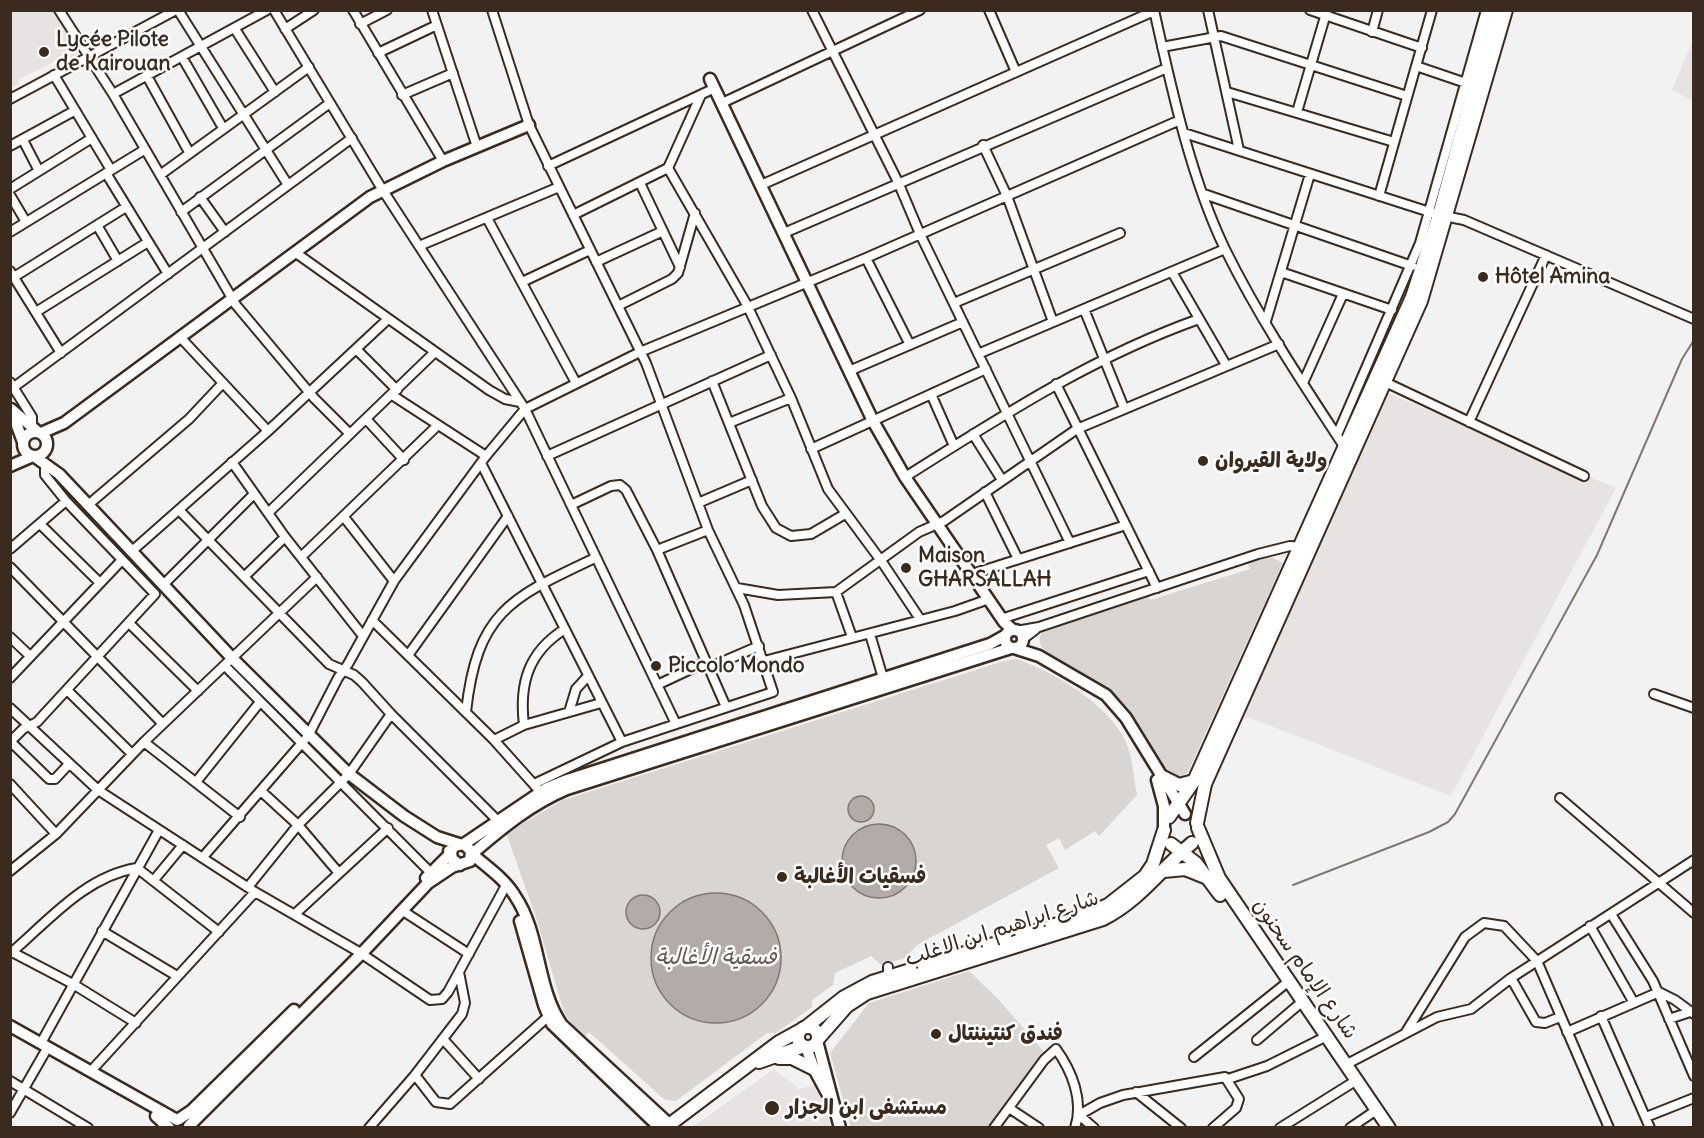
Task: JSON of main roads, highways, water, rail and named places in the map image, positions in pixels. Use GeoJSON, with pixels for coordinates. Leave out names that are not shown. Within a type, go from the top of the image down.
{"type":"FeatureCollection","features":[{"type":"Feature","properties":{"kind":"main road"},"geometry":{"type":"LineString","coordinates":[[1306,547],[1205,784],[1192,843],[1176,848],[1166,825],[1181,810],[1344,463],[1385,382],[1421,301],[1439,215],[1495,10]]}},
{"type":"Feature","properties":{"kind":"main road"},"geometry":{"type":"LineString","coordinates":[[1344,463],[1345,448],[1412,297],[1506,10]]}},
{"type":"Feature","properties":{"kind":"main road"},"geometry":{"type":"LineString","coordinates":[[1161,776],[1179,785],[1194,781]]}},
{"type":"Feature","properties":{"kind":"main road"},"geometry":{"type":"LineString","coordinates":[[1181,810],[1197,826]]}},
{"type":"Feature","properties":{"kind":"main road","name":"شارع ابراهيم ابن الاغلب"},"geometry":{"type":"LineString","coordinates":[[802,1029],[844,997],[888,972],[1071,920],[1108,905],[1145,876],[1153,864],[1166,825]]}},
{"type":"Feature","properties":{"kind":"main road","name":"شارع الإمام سحنون"},"geometry":{"type":"LineString","coordinates":[[1197,826],[1219,878],[1286,983]]}},
{"type":"Feature","properties":{"kind":"main road","name":"شارع الإمام سحنون"},"geometry":{"type":"LineString","coordinates":[[1176,848],[1209,878],[1347,1065],[1389,1128]]}},
{"type":"Feature","properties":{"kind":"main road","name":"شارع ابراهيم ابن الاغلب"},"geometry":{"type":"LineString","coordinates":[[811,1043],[847,1006],[867,993],[1103,919],[1141,894],[1164,871],[1176,848]]}},
{"type":"Feature","properties":{"kind":"main road"},"geometry":{"type":"LineString","coordinates":[[1164,871],[1185,869],[1209,878]]}},
{"type":"Feature","properties":{"kind":"main road","name":"شارع الإمام سحنون"},"geometry":{"type":"LineString","coordinates":[[1300,1003],[1321,1039],[1382,1128]]}},
{"type":"Feature","properties":{"kind":"main road"},"geometry":{"type":"LineString","coordinates":[[665,1126],[755,1063],[779,1042],[802,1029],[815,1030],[811,1043]]}},
{"type":"Feature","properties":{"kind":"main road"},"geometry":{"type":"LineString","coordinates":[[802,1029],[798,1038],[811,1043]]}},
{"type":"Feature","properties":{"kind":"main road"},"geometry":{"type":"LineString","coordinates":[[755,1063],[811,1043]]}},
{"type":"Feature","properties":{"kind":"main road"},"geometry":{"type":"LineString","coordinates":[[772,1058],[792,1058],[814,1069]]}},
{"type":"Feature","properties":{"kind":"water"},"geometry":{"type":"Polygon","coordinates":[[[861,796],[870,800],[874,809],[870,818],[861,822],[852,818],[848,809],[852,800],[861,796]]]}},
{"type":"Feature","properties":{"kind":"water"},"geometry":{"type":"Polygon","coordinates":[[[879,824],[900,830],[910,840],[916,861],[910,882],[900,892],[879,898],[858,892],[848,882],[842,861],[848,840],[858,830],[879,824]]]}},
{"type":"Feature","properties":{"kind":"water","name":"فسقية الأغالبة"},"geometry":{"type":"Polygon","coordinates":[[[716,893],[741,898],[762,912],[776,933],[781,958],[776,983],[762,1004],[741,1018],[716,1023],[691,1018],[670,1004],[656,983],[651,958],[656,933],[670,912],[691,898],[716,893]]]}},
{"type":"Feature","properties":{"kind":"water","name":"فسقية الأغالبة"},"geometry":{"type":"Polygon","coordinates":[[[643,895],[655,900],[660,912],[655,924],[643,929],[631,924],[626,912],[631,900],[643,895]]]}},
{"type":"Feature","properties":{"kind":"waterway"},"geometry":{"type":"LineString","coordinates":[[1293,885],[1429,832],[1448,822],[1455,814],[1597,555],[1682,359],[1694,340]]}},
{"type":"Feature","properties":{"kind":"place","name":"Lycée Pilote de Kairouan"},"geometry":{"type":"Point","coordinates":[44,52]}},
{"type":"Feature","properties":{"kind":"place","name":"Hôtel Amina"},"geometry":{"type":"Point","coordinates":[1483,277]}},
{"type":"Feature","properties":{"kind":"place","name":"ولاية القيروان"},"geometry":{"type":"Point","coordinates":[1203,461]}},
{"type":"Feature","properties":{"kind":"place","name":"Maison GHARSALLAH"},"geometry":{"type":"Point","coordinates":[906,568]}},
{"type":"Feature","properties":{"kind":"place","name":"Piccolo Mondo"},"geometry":{"type":"Point","coordinates":[656,666]}},
{"type":"Feature","properties":{"kind":"place","name":"فسقيات الأغالبة"},"geometry":{"type":"Point","coordinates":[782,877]}},
{"type":"Feature","properties":{"kind":"place","name":"فندق كنتيننتال"},"geometry":{"type":"Point","coordinates":[936,1034]}},
{"type":"Feature","properties":{"kind":"place","name":"مستشفى ابن الجزار"},"geometry":{"type":"Point","coordinates":[772,1108]}}]}
